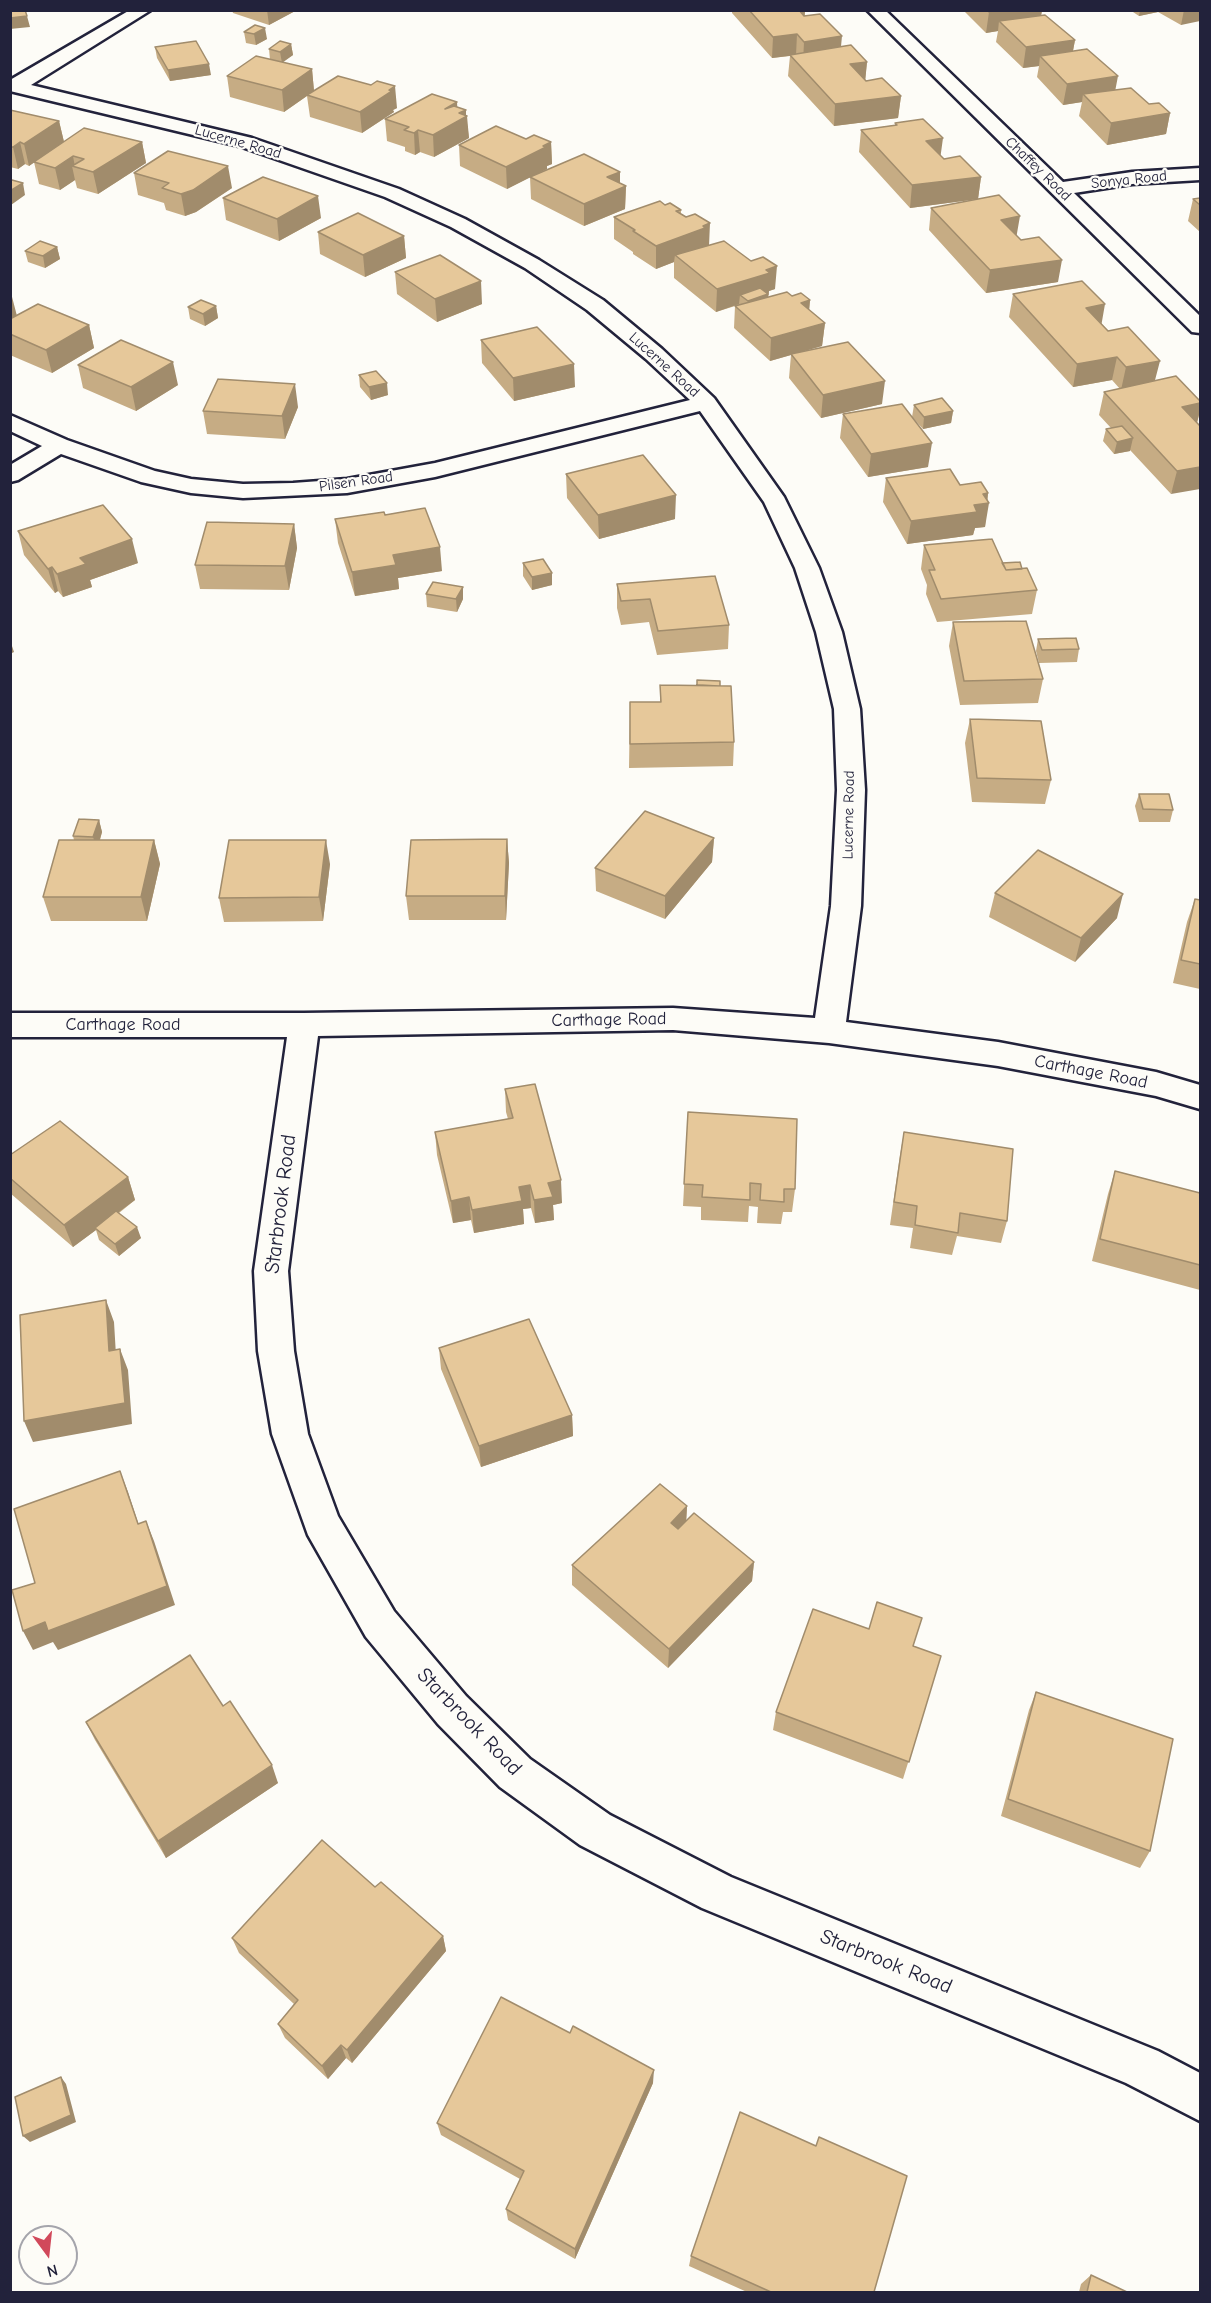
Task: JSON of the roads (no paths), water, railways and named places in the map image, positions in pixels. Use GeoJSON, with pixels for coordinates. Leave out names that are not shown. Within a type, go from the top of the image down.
{"type":"FeatureCollection","features":[{"type":"Feature","properties":{"kind":"street"},"geometry":{"type":"LineString","coordinates":[[13,85],[142,10]]}},
{"type":"Feature","properties":{"kind":"street","name":"Chaffey Road"},"geometry":{"type":"LineString","coordinates":[[875,10],[1200,327]]}},
{"type":"Feature","properties":{"kind":"street","name":"Lucerne Road"},"geometry":{"type":"LineString","coordinates":[[13,85],[245,142],[392,193],[458,223],[532,264],[595,305],[654,354],[706,403],[776,502],[802,558],[829,632],[847,709],[851,790],[846,906],[829,1031]]}},
{"type":"Feature","properties":{"kind":"street","name":"Sonya Road"},"geometry":{"type":"LineString","coordinates":[[1059,189],[1132,178],[1200,174]]}},
{"type":"Feature","properties":{"kind":"street","name":"Pilsen Road"},"geometry":{"type":"LineString","coordinates":[[10,422],[59,444],[149,477],[191,486],[243,491],[293,490],[347,486],[435,470],[706,403]]}},
{"type":"Feature","properties":{"kind":"street"},"geometry":{"type":"LineString","coordinates":[[10,475],[59,444]]}},
{"type":"Feature","properties":{"kind":"street","name":"Carthage Road"},"geometry":{"type":"LineString","coordinates":[[10,1025],[304,1025],[673,1019],[829,1031],[998,1054],[1156,1084],[1200,1097]]}},
{"type":"Feature","properties":{"kind":"street","name":"Starbrook Road"},"geometry":{"type":"LineString","coordinates":[[304,1025],[271,1271],[276,1351],[290,1434],[321,1523],[380,1624],[452,1710],[515,1773],[595,1830],[717,1893],[1142,2067],[1200,2098]]}}]}
